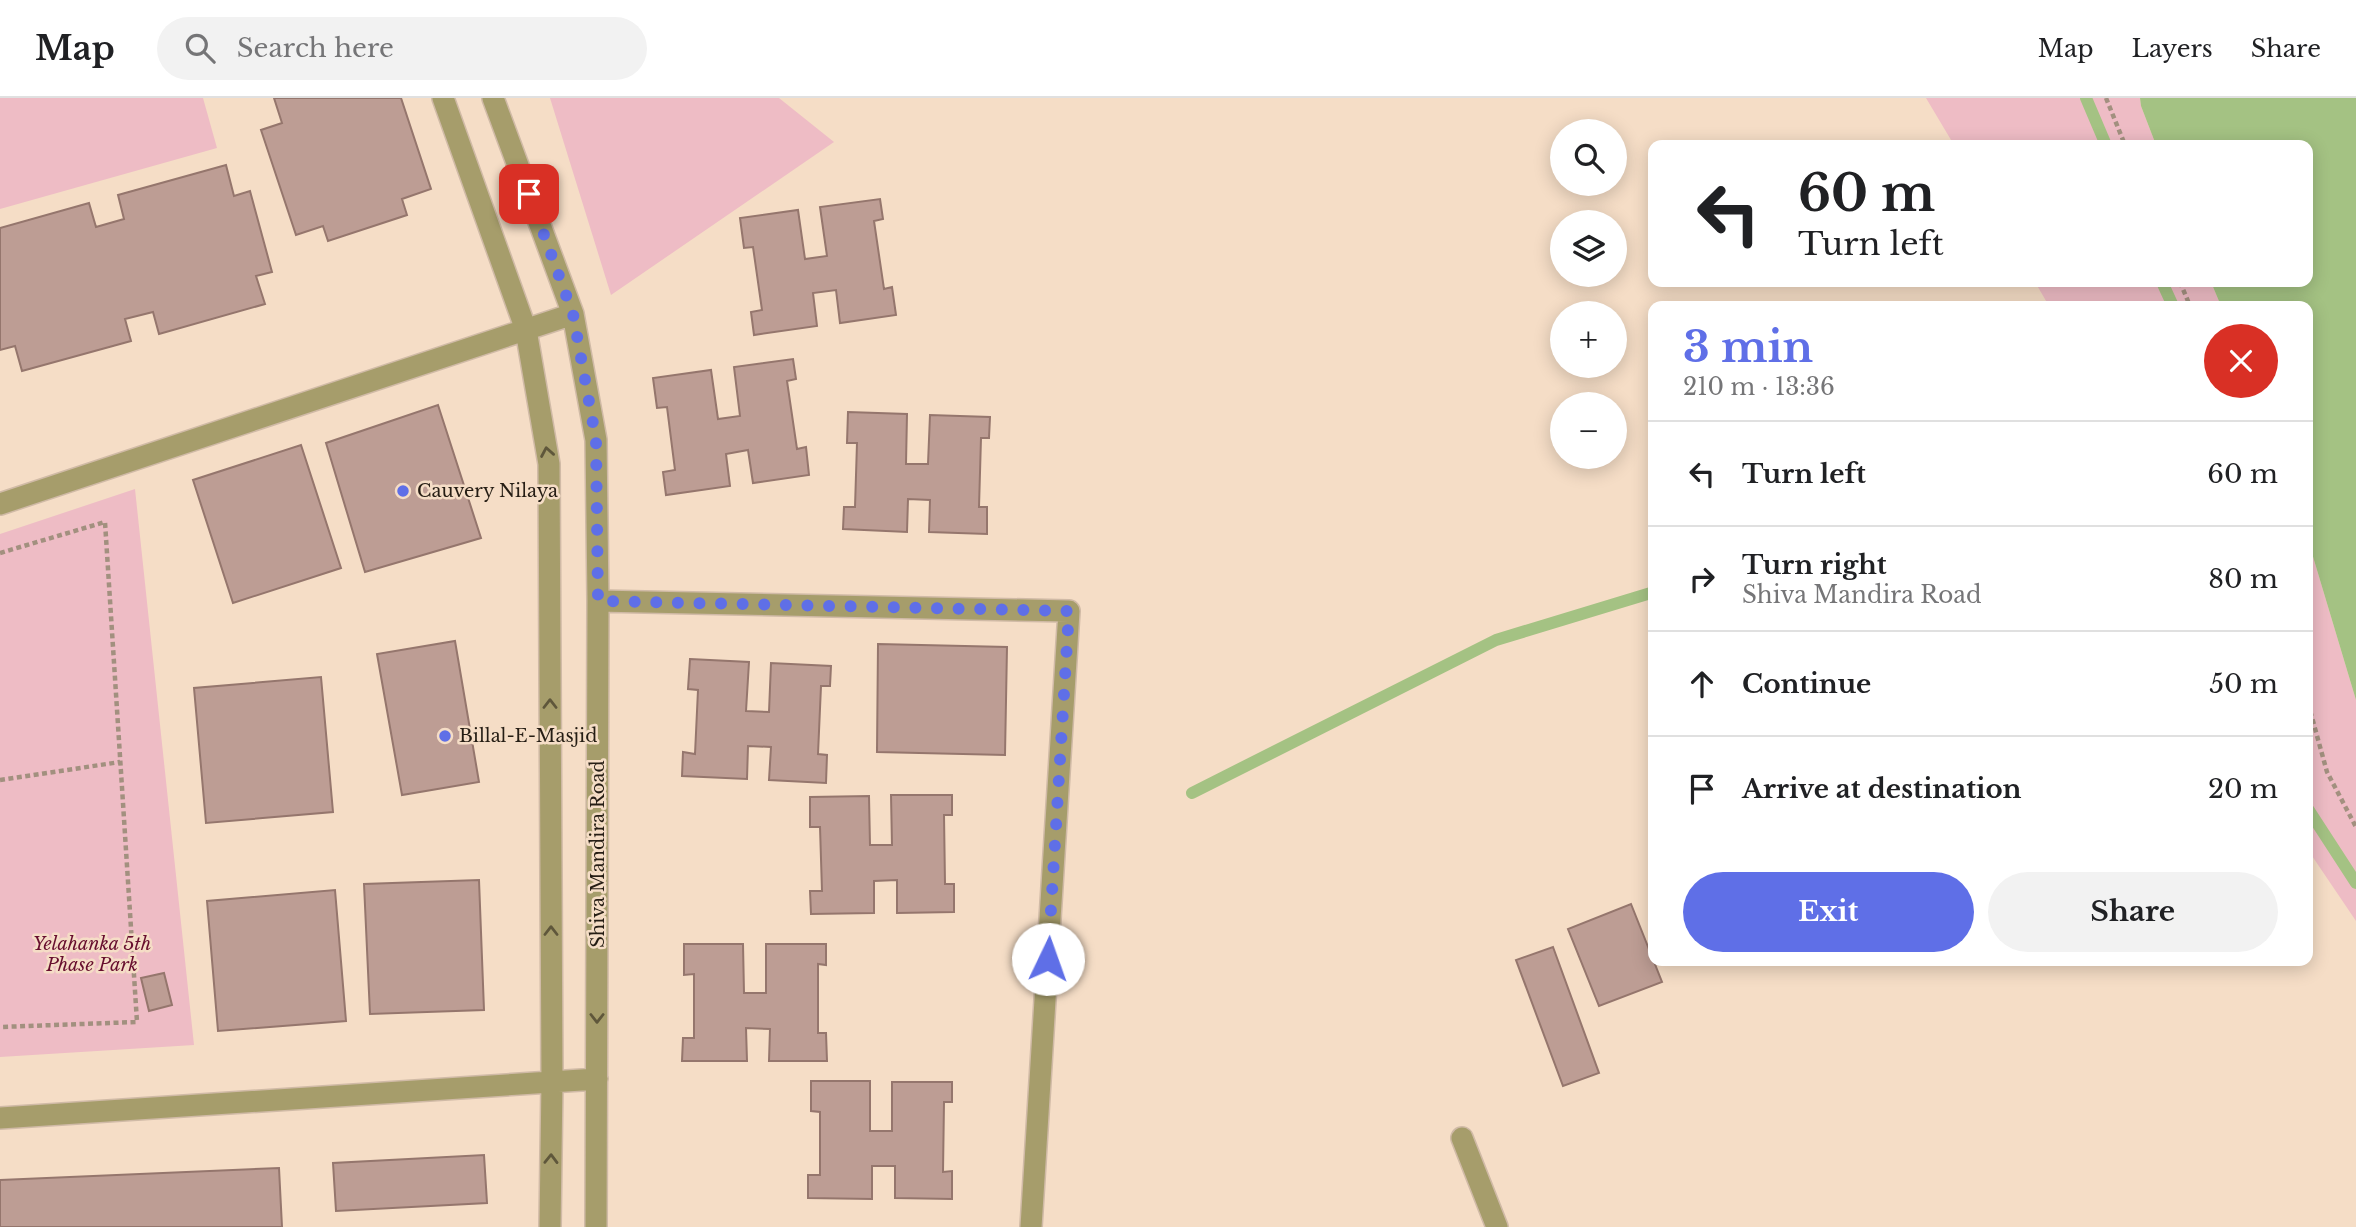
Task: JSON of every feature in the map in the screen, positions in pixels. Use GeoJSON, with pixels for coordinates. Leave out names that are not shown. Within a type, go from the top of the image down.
{"type":"FeatureCollection","features":[{"type":"Feature","properties":{"kind":"street"},"geometry":{"type":"LineString","coordinates":[[443,98],[526,330],[549,464],[552,1082],[550,1227]]}},
{"type":"Feature","properties":{"kind":"street","name":"Shiva Mandira Road"},"geometry":{"type":"LineString","coordinates":[[493,98],[573,314],[596,440],[596,1227]]}},
{"type":"Feature","properties":{"kind":"street"},"geometry":{"type":"LineString","coordinates":[[0,504],[573,314]]}},
{"type":"Feature","properties":{"kind":"street"},"geometry":{"type":"LineString","coordinates":[[598,601],[1069,611],[1031,1227]]}},
{"type":"Feature","properties":{"kind":"street"},"geometry":{"type":"LineString","coordinates":[[0,1118],[597,1079]]}},
{"type":"Feature","properties":{"kind":"street"},"geometry":{"type":"LineString","coordinates":[[1462,1138],[1497,1227]]}},
{"type":"Feature","properties":{"kind":"path"},"geometry":{"type":"LineString","coordinates":[[2106,98],[2123,140]]}},
{"type":"Feature","properties":{"kind":"path"},"geometry":{"type":"LineString","coordinates":[[0,553],[105,522],[137,1022],[0,1027]]}},
{"type":"Feature","properties":{"kind":"path"},"geometry":{"type":"LineString","coordinates":[[2313,721],[2327,772],[2356,827]]}},
{"type":"Feature","properties":{"kind":"path"},"geometry":{"type":"LineString","coordinates":[[0,780],[120,762]]}},
{"type":"Feature","properties":{"kind":"green space"},"geometry":{"type":"Polygon","coordinates":[[[0,98],[203,98],[217,148],[0,209],[0,98]]]}},
{"type":"Feature","properties":{"kind":"green space"},"geometry":{"type":"Polygon","coordinates":[[[550,98],[779,98],[834,142],[611,295],[550,98]]]}},
{"type":"Feature","properties":{"kind":"green space"},"geometry":{"type":"Polygon","coordinates":[[[1926,98],[2140,98],[2154,140],[1951,140],[1926,98]]]}},
{"type":"Feature","properties":{"kind":"green space"},"geometry":{"type":"Polygon","coordinates":[[[2038,287],[2213,287],[2219,301],[2046,301],[2038,287]]]}},
{"type":"Feature","properties":{"kind":"green space","name":"Yelahanka 5th Phase Park"},"geometry":{"type":"Polygon","coordinates":[[[135,489],[194,1045],[0,1057],[0,534],[135,489]]]}},
{"type":"Feature","properties":{"kind":"green space"},"geometry":{"type":"Polygon","coordinates":[[[2313,557],[2356,700],[2356,921],[2313,857],[2313,557]]]}},
{"type":"Feature","properties":{"kind":"shaded area"},"geometry":{"type":"Polygon","coordinates":[[[2140,98],[2356,98],[2356,700],[2313,557],[2313,301],[2219,301],[2213,287],[2313,287],[2313,140],[2154,140],[2140,98]]]}},
{"type":"Feature","properties":{"kind":"building"},"geometry":{"type":"Polygon","coordinates":[[[274,98],[401,98],[431,189],[402,199],[407,215],[328,241],[323,226],[296,235],[261,130],[282,123],[274,98]]]}},
{"type":"Feature","properties":{"kind":"building"},"geometry":{"type":"Polygon","coordinates":[[[226,165],[234,196],[250,191],[272,272],[256,276],[265,304],[159,334],[153,312],[125,319],[131,341],[22,371],[15,346],[0,350],[0,228],[89,203],[96,227],[124,219],[118,195],[226,165]]]}},
{"type":"Feature","properties":{"kind":"building"},"geometry":{"type":"Polygon","coordinates":[[[880,199],[883,219],[874,221],[884,289],[892,287],[896,315],[840,323],[836,290],[813,293],[817,326],[754,335],[751,312],[762,310],[753,247],[744,248],[740,218],[798,210],[805,259],[827,256],[820,207],[880,199]]]}},
{"type":"Feature","properties":{"kind":"building"},"geometry":{"type":"Polygon","coordinates":[[[793,359],[796,379],[787,381],[797,449],[806,447],[809,475],[753,483],[748,450],[726,454],[730,486],[666,495],[663,472],[675,470],[667,407],[657,408],[653,378],[711,370],[718,419],[740,416],[734,367],[793,359]]]}},
{"type":"Feature","properties":{"kind":"building","name":"Cauvery Nilaya"},"geometry":{"type":"Polygon","coordinates":[[[438,405],[481,538],[365,572],[326,443],[438,405]]]}},
{"type":"Feature","properties":{"kind":"building"},"geometry":{"type":"Polygon","coordinates":[[[848,412],[907,414],[906,464],[928,464],[930,415],[990,417],[989,438],[981,438],[979,507],[987,507],[987,534],[929,532],[930,500],[908,499],[907,532],[843,529],[844,507],[855,507],[857,443],[847,443],[848,412]]]}},
{"type":"Feature","properties":{"kind":"building"},"geometry":{"type":"Polygon","coordinates":[[[301,445],[341,568],[233,603],[193,480],[301,445]]]}},
{"type":"Feature","properties":{"kind":"building"},"geometry":{"type":"Polygon","coordinates":[[[455,641],[479,782],[402,795],[377,654],[455,641]]]}},
{"type":"Feature","properties":{"kind":"building"},"geometry":{"type":"Polygon","coordinates":[[[878,644],[1007,647],[1005,755],[877,752],[878,644]]]}},
{"type":"Feature","properties":{"kind":"building"},"geometry":{"type":"Polygon","coordinates":[[[690,659],[749,662],[746,711],[769,712],[771,663],[831,666],[830,686],[821,686],[818,754],[827,755],[826,783],[769,780],[771,747],[748,746],[747,779],[682,776],[683,752],[695,754],[698,690],[688,689],[690,659]]]}},
{"type":"Feature","properties":{"kind":"building"},"geometry":{"type":"Polygon","coordinates":[[[321,677],[333,812],[206,823],[194,688],[321,677]]]}},
{"type":"Feature","properties":{"kind":"building"},"geometry":{"type":"Polygon","coordinates":[[[891,795],[952,795],[952,815],[944,815],[945,884],[954,884],[954,912],[897,913],[897,880],[874,881],[874,913],[811,914],[810,891],[822,891],[820,827],[810,827],[810,797],[869,796],[870,845],[892,845],[891,795]]]}},
{"type":"Feature","properties":{"kind":"building"},"geometry":{"type":"Polygon","coordinates":[[[479,880],[484,1010],[370,1014],[364,884],[479,880]]]}},
{"type":"Feature","properties":{"kind":"building"},"geometry":{"type":"Polygon","coordinates":[[[335,890],[346,1021],[218,1031],[207,901],[335,890]]]}},
{"type":"Feature","properties":{"kind":"building"},"geometry":{"type":"Polygon","coordinates":[[[1631,904],[1648,947],[1648,966],[1656,966],[1662,982],[1599,1006],[1568,929],[1631,904]]]}},
{"type":"Feature","properties":{"kind":"building"},"geometry":{"type":"Polygon","coordinates":[[[684,944],[743,944],[744,993],[766,993],[766,944],[826,944],[826,965],[818,964],[818,1033],[826,1033],[827,1061],[769,1061],[770,1029],[746,1028],[747,1061],[682,1061],[683,1038],[694,1038],[694,974],[684,975],[684,944]]]}},
{"type":"Feature","properties":{"kind":"building"},"geometry":{"type":"Polygon","coordinates":[[[1553,947],[1599,1073],[1563,1086],[1516,960],[1553,947]]]}},
{"type":"Feature","properties":{"kind":"building"},"geometry":{"type":"Polygon","coordinates":[[[164,973],[172,1005],[149,1011],[141,978],[164,973]]]}},
{"type":"Feature","properties":{"kind":"building"},"geometry":{"type":"Polygon","coordinates":[[[811,1081],[870,1081],[870,1131],[892,1131],[892,1082],[952,1082],[952,1102],[944,1102],[943,1172],[952,1171],[952,1199],[895,1198],[895,1166],[872,1166],[872,1199],[808,1198],[808,1175],[820,1175],[820,1112],[811,1111],[811,1081]]]}},
{"type":"Feature","properties":{"kind":"building"},"geometry":{"type":"Polygon","coordinates":[[[484,1155],[487,1203],[336,1211],[333,1163],[484,1155]]]}},
{"type":"Feature","properties":{"kind":"building"},"geometry":{"type":"Polygon","coordinates":[[[279,1168],[282,1227],[0,1227],[0,1180],[279,1168]]]}},
{"type":"Feature","properties":{"kind":"waterway"},"geometry":{"type":"LineString","coordinates":[[2086,98],[2104,140]]}},
{"type":"Feature","properties":{"kind":"waterway"},"geometry":{"type":"LineString","coordinates":[[2164,287],[2171,301]]}},
{"type":"Feature","properties":{"kind":"waterway"},"geometry":{"type":"LineString","coordinates":[[1192,793],[1496,640],[1648,594]]}},
{"type":"Feature","properties":{"kind":"waterway"},"geometry":{"type":"LineString","coordinates":[[2313,817],[2356,883]]}},
{"type":"Feature","properties":{"kind":"place","name":"Cauvery Nilaya"},"geometry":{"type":"Point","coordinates":[403,491]}},
{"type":"Feature","properties":{"kind":"place","name":"Billal-E-Masjid"},"geometry":{"type":"Point","coordinates":[445,736]}},
{"type":"Feature","properties":{"kind":"route"},"geometry":{"type":"LineString","coordinates":[[529,194],[573,314],[596,440],[598,601],[1069,611],[1048,959]]}}]}
